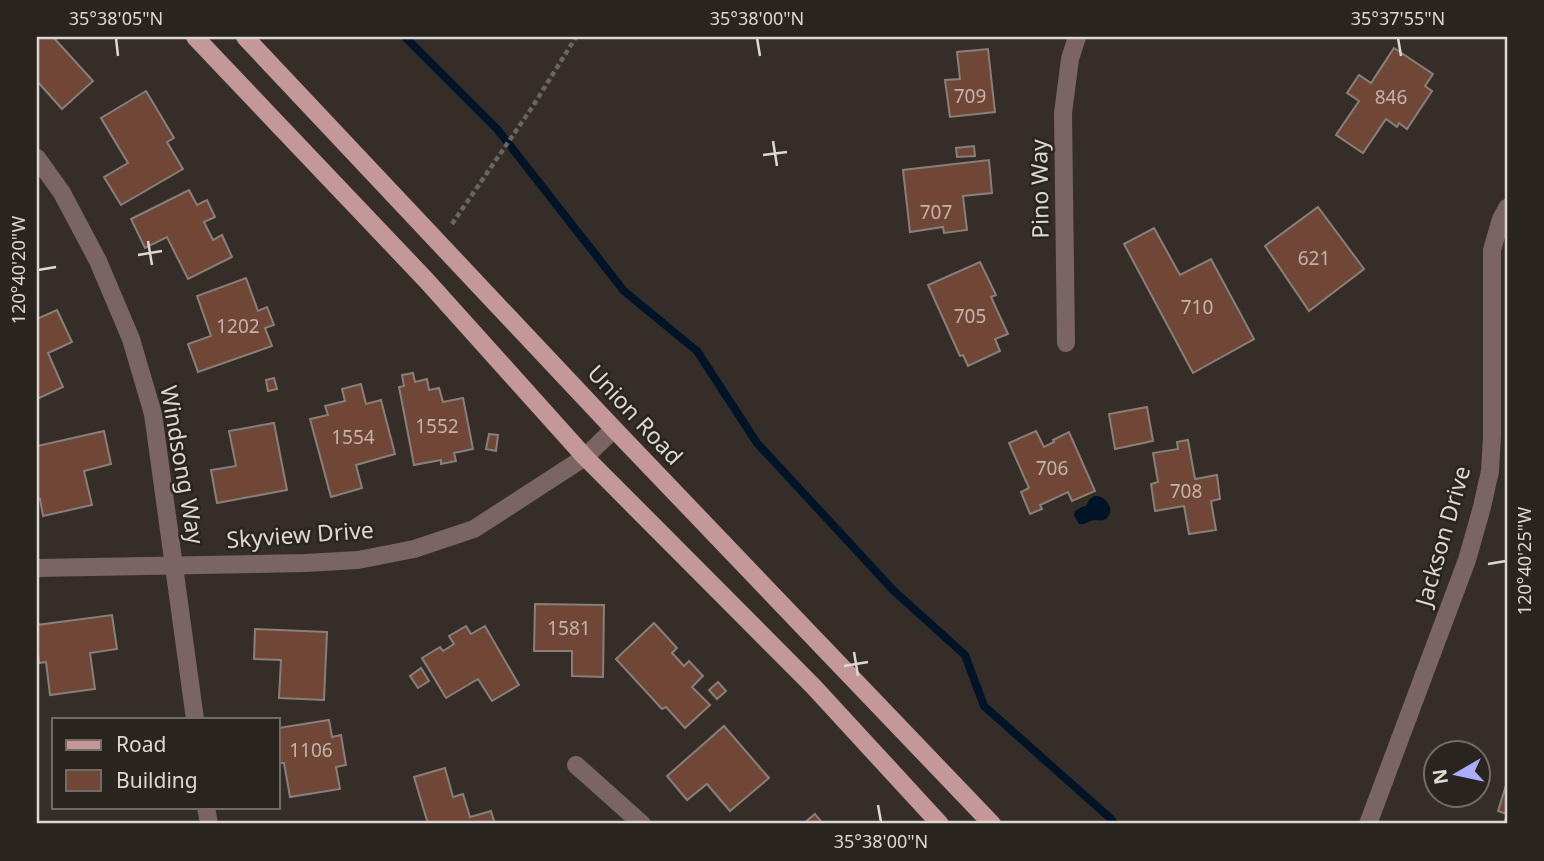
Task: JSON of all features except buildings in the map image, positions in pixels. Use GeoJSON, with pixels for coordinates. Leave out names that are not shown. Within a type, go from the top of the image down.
{"type":"FeatureCollection","features":[{"type":"Feature","properties":{"kind":"main road"},"geometry":{"type":"LineString","coordinates":[[195,37],[426,280],[584,457],[813,686],[940,824]]}},
{"type":"Feature","properties":{"kind":"main road","name":"Union Road"},"geometry":{"type":"LineString","coordinates":[[245,37],[614,429],[992,824]]}},
{"type":"Feature","properties":{"kind":"street","name":"Pino Way"},"geometry":{"type":"LineString","coordinates":[[1066,343],[1063,113],[1070,59],[1077,37]]}},
{"type":"Feature","properties":{"kind":"street","name":"Windsong Way"},"geometry":{"type":"LineString","coordinates":[[37,159],[62,193],[99,261],[131,339],[153,414],[195,718]]}},
{"type":"Feature","properties":{"kind":"street","name":"Jackson Drive"},"geometry":{"type":"LineString","coordinates":[[1368,824],[1467,560],[1482,507],[1490,471],[1492,437],[1492,250],[1507,208]]}},
{"type":"Feature","properties":{"kind":"street","name":"Skyview Drive"},"geometry":{"type":"LineString","coordinates":[[37,568],[305,563],[358,560],[415,549],[474,529],[584,457],[614,429]]}},
{"type":"Feature","properties":{"kind":"street"},"geometry":{"type":"LineString","coordinates":[[576,765],[642,824]]}},
{"type":"Feature","properties":{"kind":"path"},"geometry":{"type":"LineString","coordinates":[[439,242],[531,109],[576,37]]}},
{"type":"Feature","properties":{"kind":"water"},"geometry":{"type":"Polygon","coordinates":[[[1094,496],[1103,498],[1109,504],[1109,516],[1103,520],[1079,524],[1074,515],[1075,511],[1086,506],[1094,496]]]}},
{"type":"Feature","properties":{"kind":"waterway"},"geometry":{"type":"LineString","coordinates":[[405,37],[497,129],[624,291],[697,351],[757,443],[894,591],[965,655],[984,706],[1115,824]]}}]}
